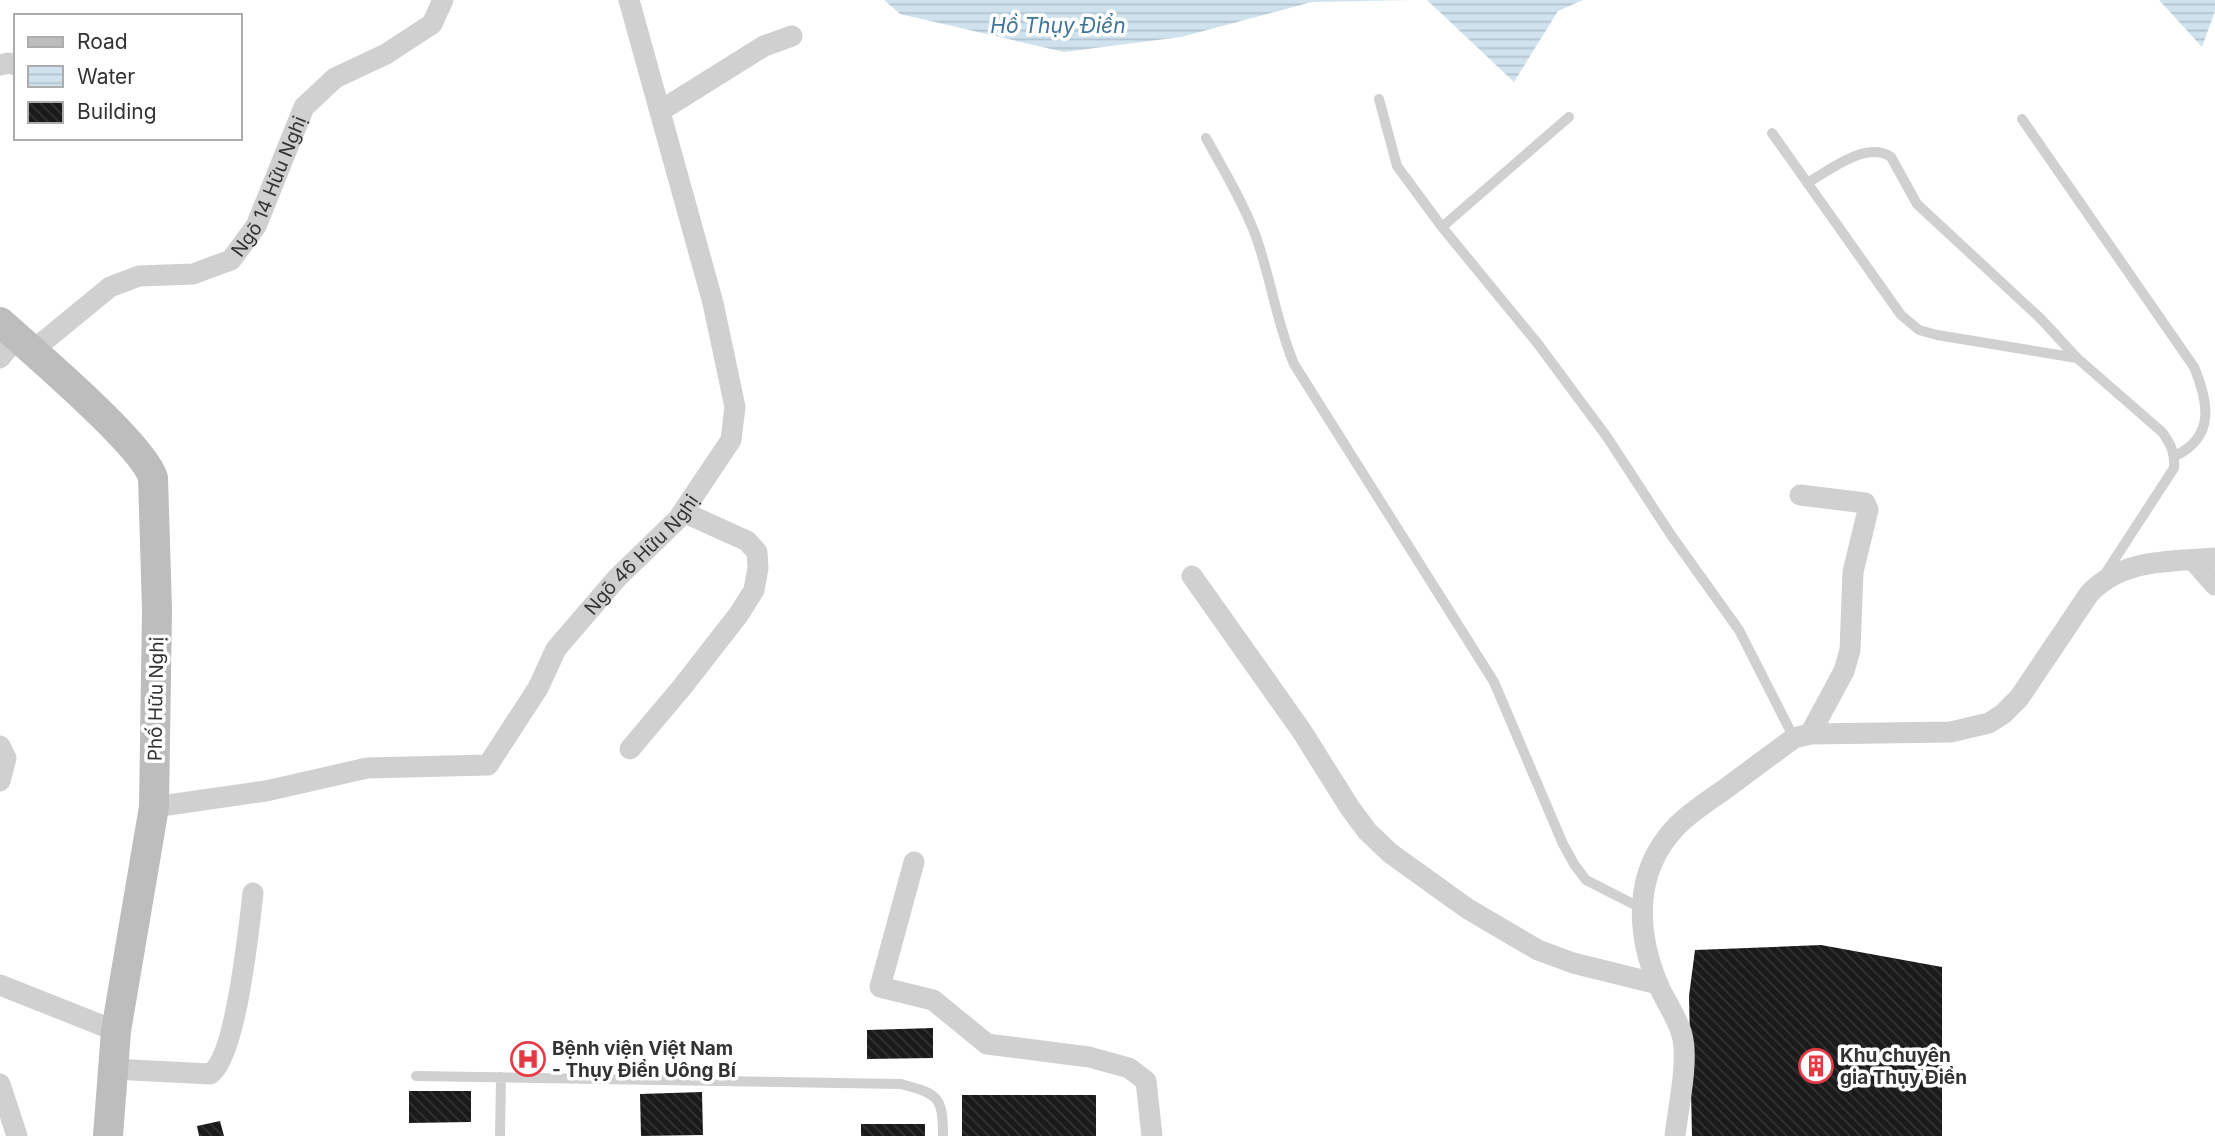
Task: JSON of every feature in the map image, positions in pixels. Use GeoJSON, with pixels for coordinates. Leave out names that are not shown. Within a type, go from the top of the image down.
{"type":"FeatureCollection","features":[{"type":"Feature","properties":{"kind":"main road","name":"Phố Hữu Nghị"},"geometry":{"type":"LineString","coordinates":[[12,342],[122,436],[151,471],[157,609],[154,807],[116,1031],[108,1136]]}},
{"type":"Feature","properties":{"kind":"street","name":"Ngõ 14 Hữu Nghị"},"geometry":{"type":"LineString","coordinates":[[12,342],[110,287],[139,276],[193,274],[231,260],[256,226],[304,107],[335,78],[386,54],[432,23],[443,0]]}},
{"type":"Feature","properties":{"kind":"street","name":"Ngõ 46 Hữu Nghị"},"geometry":{"type":"LineString","coordinates":[[154,807],[266,791],[367,768],[488,765],[538,688],[556,649],[617,578],[683,512],[731,440],[735,407],[713,303],[629,0]]}},
{"type":"Feature","properties":{"kind":"street"},"geometry":{"type":"LineString","coordinates":[[660,111],[764,46],[792,36]]}},
{"type":"Feature","properties":{"kind":"street"},"geometry":{"type":"LineString","coordinates":[[1675,1136],[1684,1055],[1683,1037],[1658,984],[1646,950],[1641,908],[1643,888],[1651,865],[1675,827],[1696,809],[1802,736],[1844,671],[1850,650],[1853,572],[1868,510],[1865,503],[1854,500],[1800,495]]}},
{"type":"Feature","properties":{"kind":"street"},"geometry":{"type":"LineString","coordinates":[[630,749],[683,686],[739,614],[754,590],[758,568],[757,552],[747,541],[683,512]]}},
{"type":"Feature","properties":{"kind":"street"},"geometry":{"type":"LineString","coordinates":[[1802,736],[1951,732],[1989,723],[2019,698],[2089,594],[2100,582],[2126,568],[2215,558]]}},
{"type":"Feature","properties":{"kind":"street"},"geometry":{"type":"LineString","coordinates":[[2193,560],[2215,585]]}},
{"type":"Feature","properties":{"kind":"street"},"geometry":{"type":"LineString","coordinates":[[1192,576],[1301,730],[1350,808],[1367,831],[1390,853],[1468,909],[1538,950],[1573,963],[1658,984]]}},
{"type":"Feature","properties":{"kind":"street"},"geometry":{"type":"LineString","coordinates":[[0,746],[6,758],[0,781]]}},
{"type":"Feature","properties":{"kind":"street"},"geometry":{"type":"LineString","coordinates":[[915,862],[880,987],[933,1000],[988,1044],[1089,1057],[1129,1068],[1146,1081],[1152,1136]]}},
{"type":"Feature","properties":{"kind":"street"},"geometry":{"type":"LineString","coordinates":[[113,1069],[210,1074],[217,1070],[240,989],[253,894]]}},
{"type":"Feature","properties":{"kind":"street"},"geometry":{"type":"LineString","coordinates":[[0,985],[116,1031]]}},
{"type":"Feature","properties":{"kind":"street"},"geometry":{"type":"LineString","coordinates":[[0,1084],[17,1136]]}},
{"type":"Feature","properties":{"kind":"lane"},"geometry":{"type":"LineString","coordinates":[[1379,99],[1397,166],[1442,227],[1538,345],[1606,437],[1739,630],[1802,736]]}},
{"type":"Feature","properties":{"kind":"lane"},"geometry":{"type":"LineString","coordinates":[[1442,227],[1569,117]]}},
{"type":"Feature","properties":{"kind":"lane"},"geometry":{"type":"LineString","coordinates":[[2022,119],[2193,367],[2205,394],[2205,421],[2199,439],[2190,449],[2175,456]]}},
{"type":"Feature","properties":{"kind":"lane"},"geometry":{"type":"LineString","coordinates":[[1772,133],[1901,315],[1919,330],[2077,358]]}},
{"type":"Feature","properties":{"kind":"lane"},"geometry":{"type":"LineString","coordinates":[[1206,138],[1244,207],[1255,235],[1283,338],[1294,364],[1494,682],[1574,864],[1586,880],[1641,908]]}},
{"type":"Feature","properties":{"kind":"lane"},"geometry":{"type":"LineString","coordinates":[[1807,183],[1859,155],[1878,151],[1891,157],[1917,204],[2041,319],[2077,358],[2162,432],[2175,456],[2174,468],[2100,582]]}},
{"type":"Feature","properties":{"kind":"lane"},"geometry":{"type":"LineString","coordinates":[[416,1076],[901,1084],[930,1092],[943,1110],[943,1136]]}},
{"type":"Feature","properties":{"kind":"lane"},"geometry":{"type":"LineString","coordinates":[[500,1077],[500,1136]]}},
{"type":"Feature","properties":{"kind":"water","name":"Hồ Thụy Điển"},"geometry":{"type":"Polygon","coordinates":[[[884,0],[1411,0],[1312,2],[1181,37],[1064,52],[900,14],[884,0]]]}},
{"type":"Feature","properties":{"kind":"water"},"geometry":{"type":"Polygon","coordinates":[[[1427,0],[1583,0],[1558,11],[1514,82],[1427,0]]]}},
{"type":"Feature","properties":{"kind":"water"},"geometry":{"type":"Polygon","coordinates":[[[2159,0],[2215,0],[2215,11],[2202,47],[2159,0]]]}},
{"type":"Feature","properties":{"kind":"building","name":"Khu chuyên gia Thụy Điển"},"geometry":{"type":"Polygon","coordinates":[[[1821,945],[1942,967],[1942,1136],[1692,1136],[1689,996],[1695,950],[1821,945]]]}},
{"type":"Feature","properties":{"kind":"building"},"geometry":{"type":"Polygon","coordinates":[[[933,1028],[933,1058],[867,1059],[867,1030],[933,1028]]]}},
{"type":"Feature","properties":{"kind":"building"},"geometry":{"type":"Polygon","coordinates":[[[409,1091],[471,1091],[471,1122],[409,1123],[409,1091]]]}},
{"type":"Feature","properties":{"kind":"building"},"geometry":{"type":"Polygon","coordinates":[[[702,1092],[703,1135],[641,1136],[640,1094],[702,1092]]]}},
{"type":"Feature","properties":{"kind":"building"},"geometry":{"type":"Polygon","coordinates":[[[962,1095],[1096,1095],[1096,1136],[962,1136],[962,1095]]]}},
{"type":"Feature","properties":{"kind":"building"},"geometry":{"type":"Polygon","coordinates":[[[220,1121],[224,1136],[199,1136],[197,1126],[220,1121]]]}},
{"type":"Feature","properties":{"kind":"building"},"geometry":{"type":"Polygon","coordinates":[[[861,1124],[925,1124],[925,1136],[861,1136],[861,1124]]]}},
{"type":"Feature","properties":{"kind":"place","name":"Bệnh viện Việt Nam - Thụy Điển Uông Bí"},"geometry":{"type":"Point","coordinates":[528,1059]}},
{"type":"Feature","properties":{"kind":"place","name":"Khu chuyên gia Thụy Điển"},"geometry":{"type":"Point","coordinates":[1816,1066]}}]}
